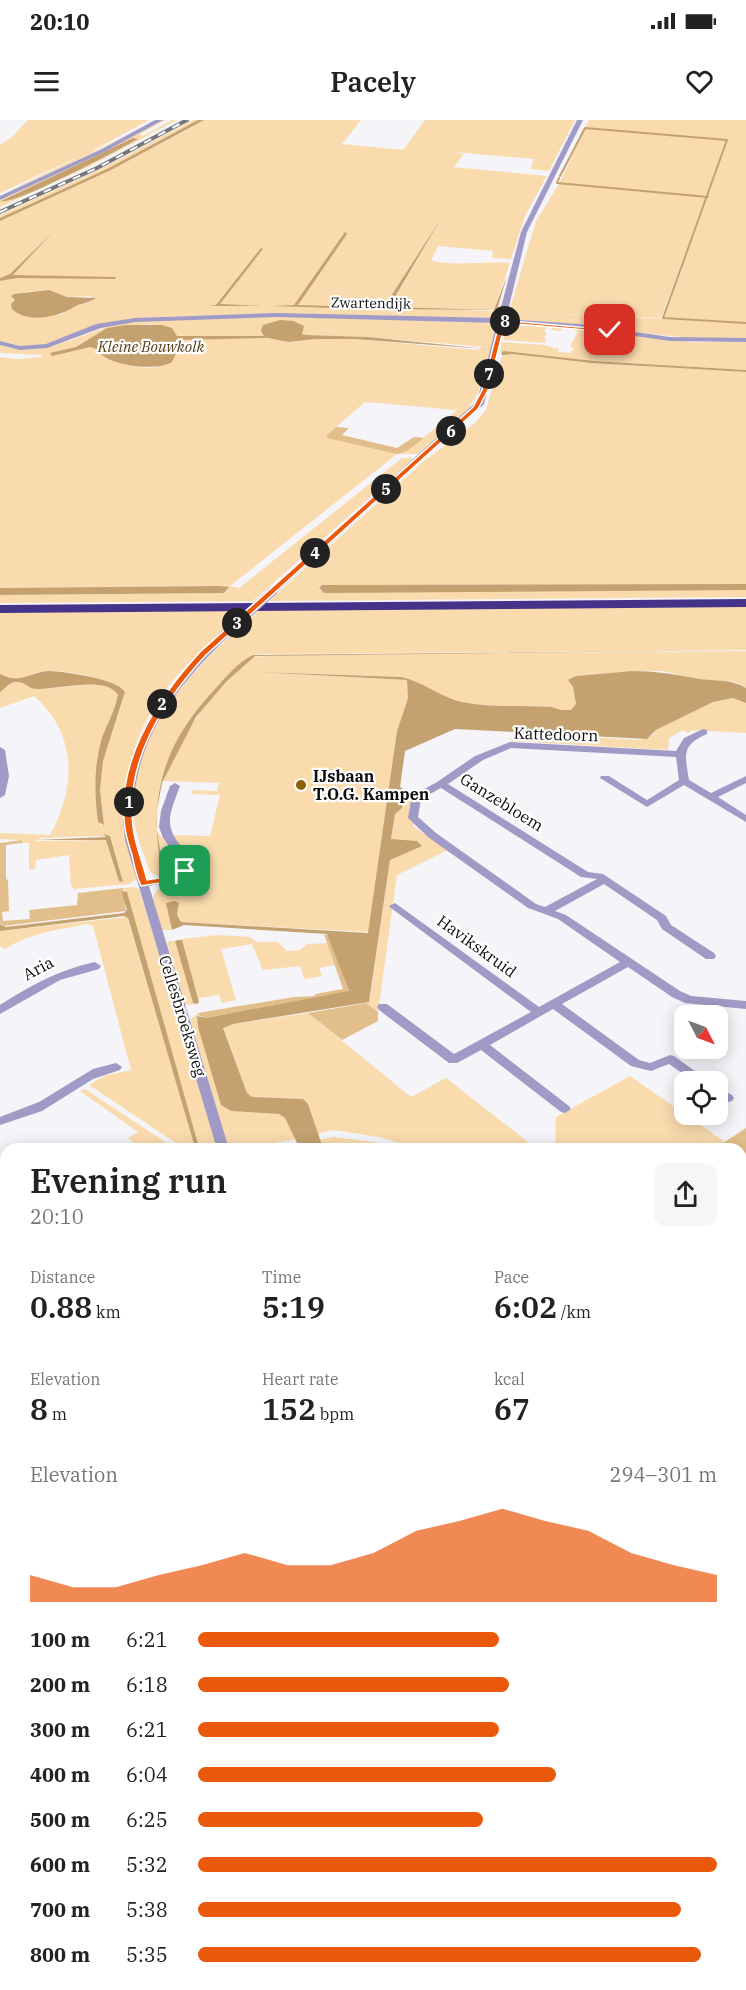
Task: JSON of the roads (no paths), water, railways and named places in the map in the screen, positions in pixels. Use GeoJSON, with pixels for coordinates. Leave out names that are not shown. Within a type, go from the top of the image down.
{"type":"FeatureCollection","features":[{"type":"Feature","properties":{"kind":"highway"},"geometry":{"type":"LineString","coordinates":[[0,607],[746,601]]}},
{"type":"Feature","properties":{"kind":"street"},"geometry":{"type":"LineString","coordinates":[[0,198],[96,154],[160,120]]}},
{"type":"Feature","properties":{"kind":"street","name":"Cellesbroeksweg"},"geometry":{"type":"LineString","coordinates":[[221,1143],[129,827],[130,788],[136,759],[150,723],[176,683],[203,654],[476,408],[485,390],[524,232],[580,120]]}},
{"type":"Feature","properties":{"kind":"street","name":"Zwartendijk"},"geometry":{"type":"LineString","coordinates":[[0,343],[15,347],[39,347],[64,341],[106,324],[165,318],[276,315],[502,321],[579,326],[670,339],[746,340]]}},
{"type":"Feature","properties":{"kind":"street"},"geometry":{"type":"LineString","coordinates":[[684,781],[680,754],[685,740],[703,732]]}},
{"type":"Feature","properties":{"kind":"street","name":"Kattedoorn"},"geometry":{"type":"LineString","coordinates":[[441,784],[479,758],[510,746],[680,754]]}},
{"type":"Feature","properties":{"kind":"street"},"geometry":{"type":"LineString","coordinates":[[0,750],[3,776],[0,795]]}},
{"type":"Feature","properties":{"kind":"street"},"geometry":{"type":"LineString","coordinates":[[605,778],[647,804],[684,781]]}},
{"type":"Feature","properties":{"kind":"street"},"geometry":{"type":"LineString","coordinates":[[711,797],[746,779]]}},
{"type":"Feature","properties":{"kind":"street"},"geometry":{"type":"LineString","coordinates":[[684,781],[746,819]]}},
{"type":"Feature","properties":{"kind":"street","name":"Ganzebloem"},"geometry":{"type":"LineString","coordinates":[[710,956],[666,927],[662,918],[599,876],[585,876],[441,784],[416,798],[413,818],[432,835],[530,904],[562,917],[628,963],[689,1000],[746,1005]]}},
{"type":"Feature","properties":{"kind":"street"},"geometry":{"type":"LineString","coordinates":[[144,884],[175,878],[187,868],[186,860],[173,846],[165,831],[165,820],[175,786]]}},
{"type":"Feature","properties":{"kind":"street"},"geometry":{"type":"LineString","coordinates":[[546,911],[604,880]]}},
{"type":"Feature","properties":{"kind":"street","name":"Havikskruid"},"geometry":{"type":"LineString","coordinates":[[395,906],[539,1012]]}},
{"type":"Feature","properties":{"kind":"street"},"geometry":{"type":"LineString","coordinates":[[382,1007],[453,1060],[628,963]]}},
{"type":"Feature","properties":{"kind":"street","name":"Aria"},"geometry":{"type":"LineString","coordinates":[[0,1010],[51,978],[70,970],[96,966]]}},
{"type":"Feature","properties":{"kind":"street"},"geometry":{"type":"LineString","coordinates":[[554,1004],[635,1062],[651,1067],[670,1059],[688,1071]]}},
{"type":"Feature","properties":{"kind":"street"},"geometry":{"type":"LineString","coordinates":[[481,1044],[565,1108]]}},
{"type":"Feature","properties":{"kind":"street"},"geometry":{"type":"LineString","coordinates":[[0,1120],[13,1118],[47,1103],[100,1069],[116,1066]]}},
{"type":"Feature","properties":{"kind":"water"},"geometry":{"type":"Polygon","coordinates":[[[198,120],[204,120],[111,170],[0,221],[0,218],[107,169],[198,120]]]}},
{"type":"Feature","properties":{"kind":"water"},"geometry":{"type":"Polygon","coordinates":[[[133,138],[138,139],[67,176],[26,195],[1,201],[133,138]]]}},
{"type":"Feature","properties":{"kind":"water"},"geometry":{"type":"Polygon","coordinates":[[[442,217],[389,307],[493,310],[373,309],[384,307],[442,217]]]}},
{"type":"Feature","properties":{"kind":"water"},"geometry":{"type":"Polygon","coordinates":[[[54,231],[13,275],[116,277],[115,279],[17,278],[0,281],[0,278],[10,274],[54,231]]]}},
{"type":"Feature","properties":{"kind":"water"},"geometry":{"type":"Polygon","coordinates":[[[345,232],[347,234],[298,305],[363,307],[363,309],[272,306],[294,305],[345,232]]]}},
{"type":"Feature","properties":{"kind":"water"},"geometry":{"type":"Polygon","coordinates":[[[261,248],[263,249],[220,304],[263,306],[208,306],[216,305],[261,248]]]}},
{"type":"Feature","properties":{"kind":"water"},"geometry":{"type":"Polygon","coordinates":[[[507,276],[497,310],[494,310],[507,276]]]}},
{"type":"Feature","properties":{"kind":"water"},"geometry":{"type":"Polygon","coordinates":[[[49,290],[67,297],[96,298],[52,316],[34,318],[19,314],[12,309],[11,304],[15,300],[11,296],[14,294],[49,290]]]}},
{"type":"Feature","properties":{"kind":"water","name":"Kleine Bouwkolk"},"geometry":{"type":"Polygon","coordinates":[[[280,320],[293,321],[304,326],[302,334],[306,335],[368,337],[486,349],[354,339],[288,342],[268,338],[182,340],[172,362],[154,367],[132,366],[110,360],[90,347],[52,356],[50,353],[76,347],[107,328],[126,325],[162,325],[172,328],[177,336],[264,336],[261,331],[263,325],[280,320]]]}},
{"type":"Feature","properties":{"kind":"water"},"geometry":{"type":"Polygon","coordinates":[[[503,351],[594,361],[746,370],[746,372],[592,363],[512,354],[503,355],[501,354],[503,351]]]}},
{"type":"Feature","properties":{"kind":"water"},"geometry":{"type":"Polygon","coordinates":[[[746,584],[746,590],[324,593],[319,588],[322,585],[746,584]]]}},
{"type":"Feature","properties":{"kind":"water"},"geometry":{"type":"Polygon","coordinates":[[[229,587],[224,593],[0,595],[0,588],[229,587]]]}},
{"type":"Feature","properties":{"kind":"water"},"geometry":{"type":"Polygon","coordinates":[[[746,650],[255,656],[226,682],[196,717],[162,783],[158,806],[164,771],[183,729],[228,675],[253,655],[746,650]]]}},
{"type":"Feature","properties":{"kind":"water"},"geometry":{"type":"Polygon","coordinates":[[[49,671],[101,679],[120,687],[125,692],[103,761],[100,790],[104,825],[98,822],[96,769],[99,748],[118,695],[112,689],[103,686],[80,685],[37,689],[19,682],[11,684],[0,692],[0,674],[20,678],[49,671]]]}},
{"type":"Feature","properties":{"kind":"water"},"geometry":{"type":"Polygon","coordinates":[[[632,671],[721,681],[746,688],[746,703],[733,698],[713,702],[656,730],[647,739],[455,729],[405,751],[400,787],[406,790],[402,808],[395,814],[391,839],[417,841],[422,846],[390,860],[369,1002],[233,1024],[223,1028],[247,1093],[252,1097],[303,1099],[308,1104],[321,1143],[297,1143],[285,1118],[279,1114],[231,1111],[221,1105],[198,1027],[197,1016],[206,1018],[349,991],[327,934],[184,925],[172,930],[166,903],[174,901],[179,903],[177,915],[181,922],[368,933],[397,731],[408,698],[407,680],[257,672],[401,677],[462,702],[495,706],[552,707],[561,710],[571,710],[576,704],[573,687],[568,680],[576,676],[632,671]]]}},
{"type":"Feature","properties":{"kind":"water"},"geometry":{"type":"Polygon","coordinates":[[[157,832],[163,868],[161,868],[157,832]]]}},
{"type":"Feature","properties":{"kind":"water"},"geometry":{"type":"Polygon","coordinates":[[[104,834],[110,836],[123,882],[119,881],[106,840],[36,840],[106,837],[104,834]]]}},
{"type":"Feature","properties":{"kind":"water"},"geometry":{"type":"Polygon","coordinates":[[[127,892],[198,1143],[194,1143],[128,918],[124,916],[0,931],[0,921],[1,925],[6,927],[124,913],[127,910],[122,893],[127,892]]]}},
{"type":"Feature","properties":{"kind":"water"},"geometry":{"type":"Polygon","coordinates":[[[182,940],[199,1002],[197,1004],[193,1003],[175,941],[182,940]]]}},
{"type":"Feature","properties":{"kind":"waterway"},"geometry":{"type":"LineString","coordinates":[[560,176],[585,128],[727,140],[707,197]]}},
{"type":"Feature","properties":{"kind":"waterway"},"geometry":{"type":"LineString","coordinates":[[559,178],[557,183],[707,197]]}},
{"type":"Feature","properties":{"kind":"waterway"},"geometry":{"type":"LineString","coordinates":[[707,197],[663,318],[746,323]]}},
{"type":"Feature","properties":{"kind":"railway"},"geometry":{"type":"LineString","coordinates":[[0,212],[97,168],[187,120]]}},
{"type":"Feature","properties":{"kind":"place","name":"IJsbaan T.O.G. Kampen"},"geometry":{"type":"Point","coordinates":[301,785]}}]}
